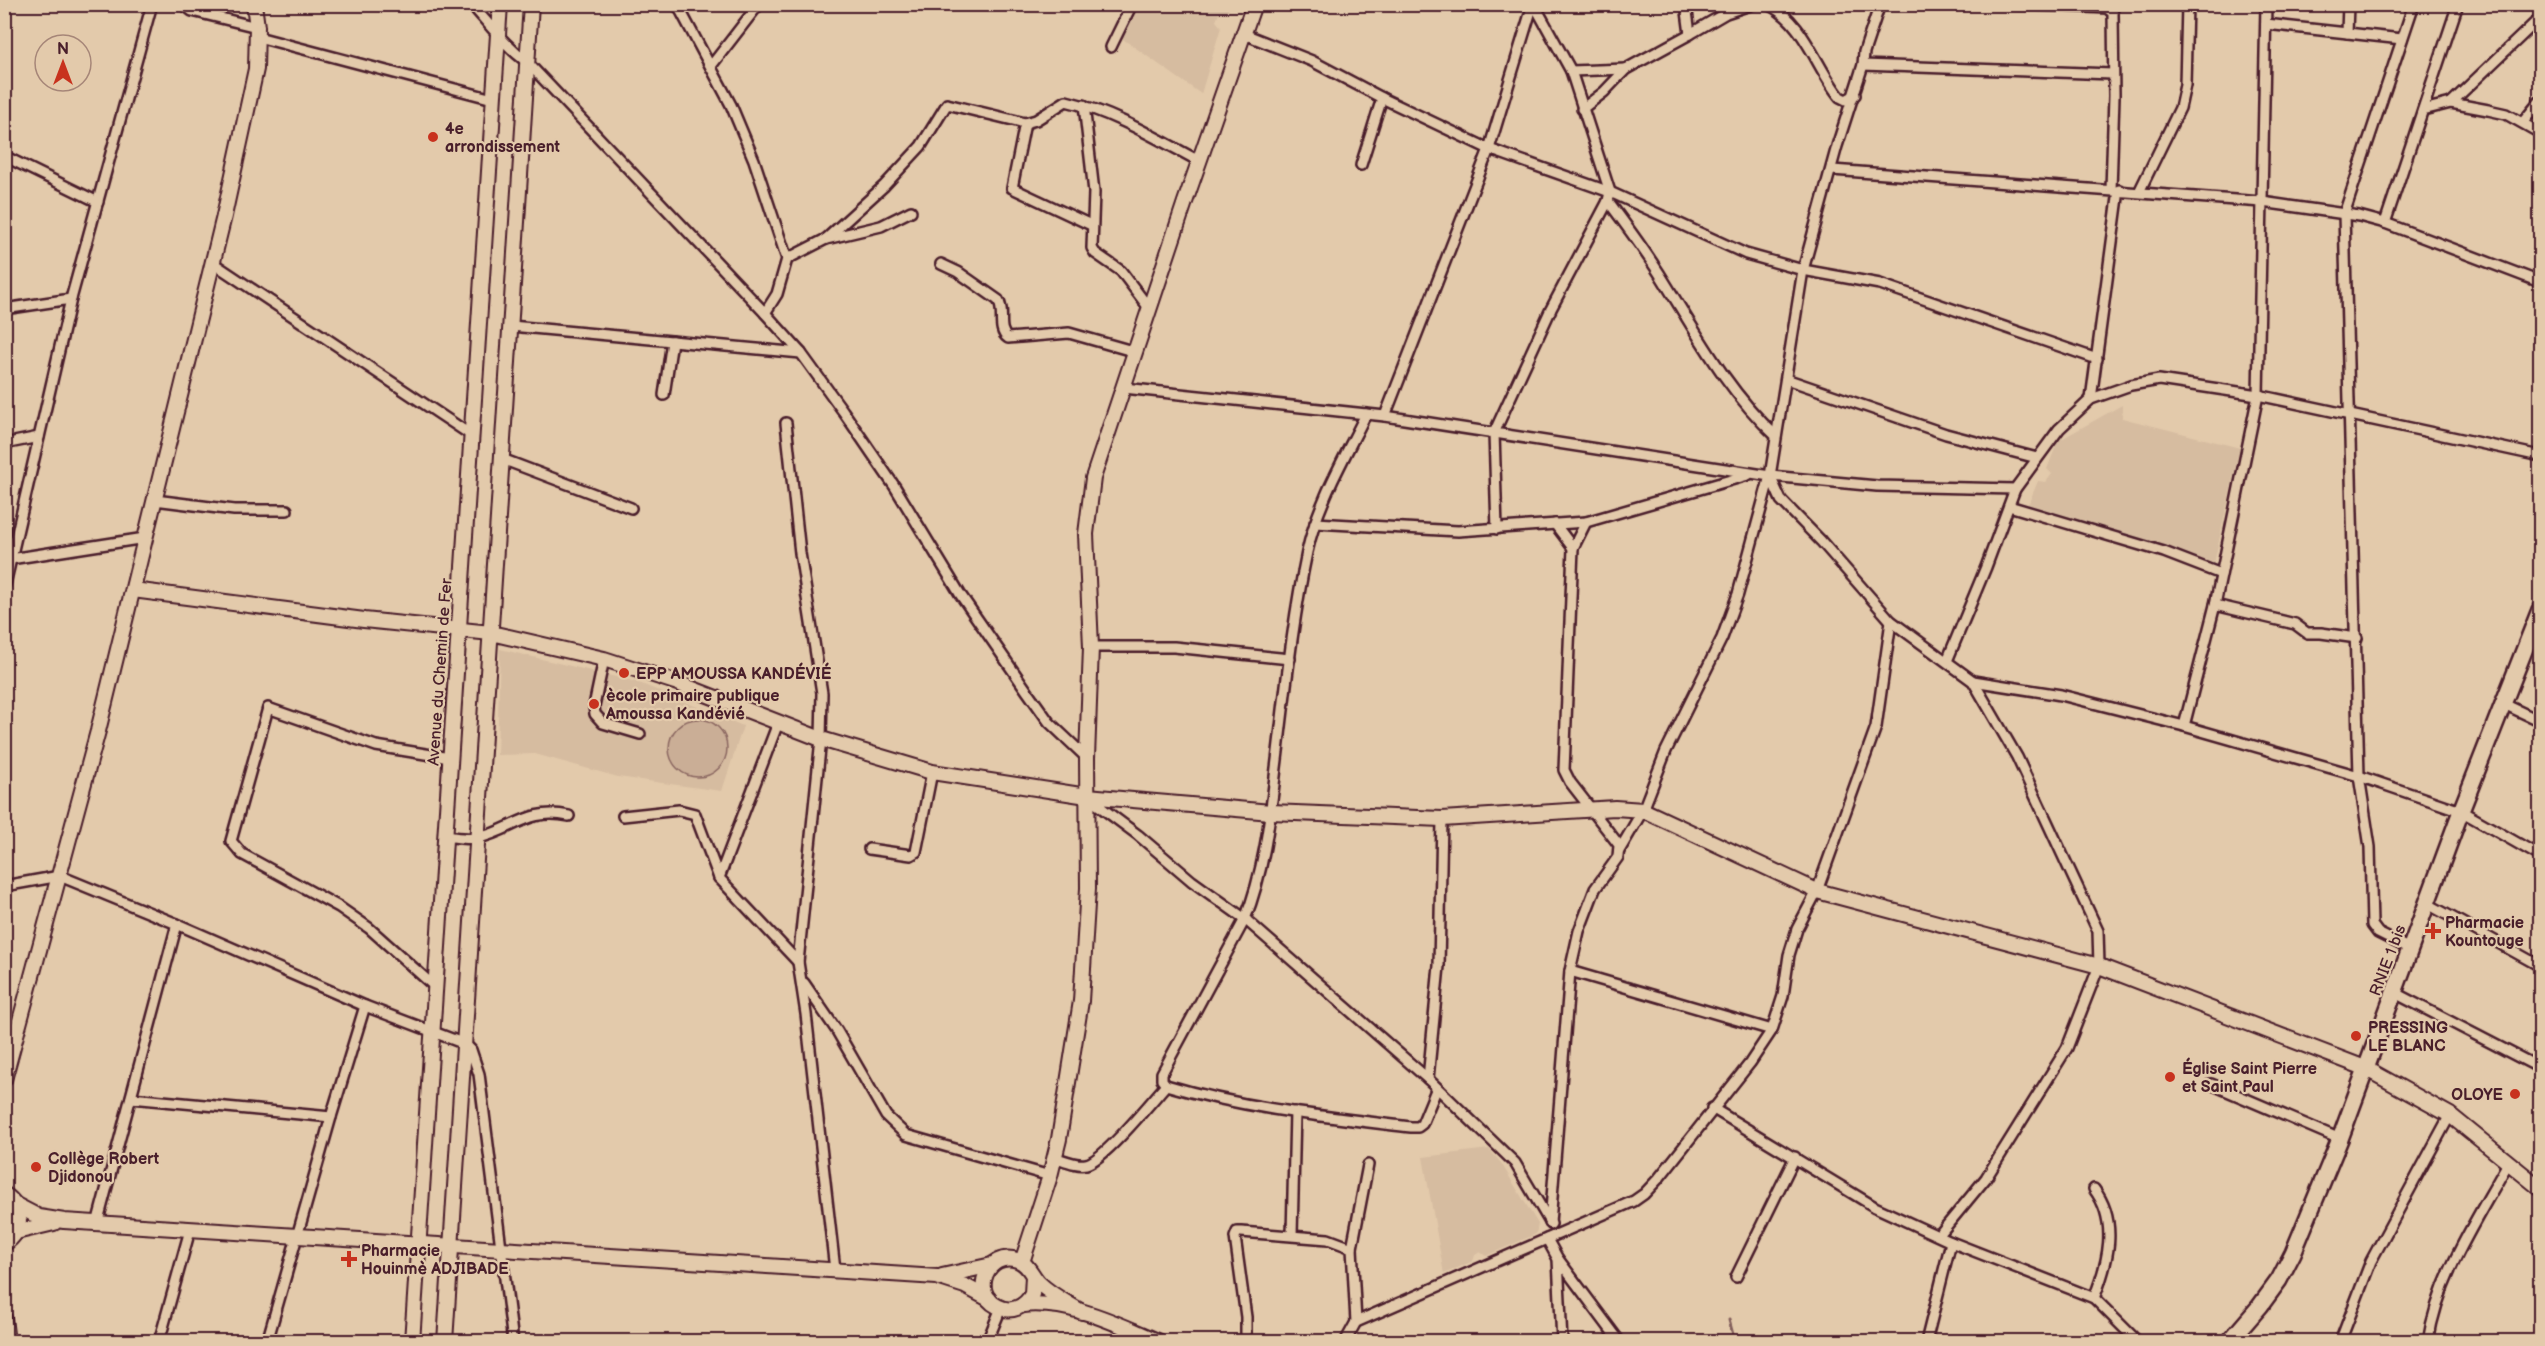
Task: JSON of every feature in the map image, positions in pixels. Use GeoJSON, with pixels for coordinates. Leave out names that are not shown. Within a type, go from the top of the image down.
{"type":"FeatureCollection","features":[{"type":"Feature","properties":{"kind":"main road","name":"RNIE 1 bis"},"geometry":{"type":"LineString","coordinates":[[2229,1341],[2279,1280],[2293,1253],[2340,1139],[2461,811],[2541,610]]}},
{"type":"Feature","properties":{"kind":"street"},"geometry":{"type":"LineString","coordinates":[[4,589],[8,559],[71,299],[152,4]]}},
{"type":"Feature","properties":{"kind":"street"},"geometry":{"type":"LineString","coordinates":[[183,4],[192,11],[257,32],[494,99]]}},
{"type":"Feature","properties":{"kind":"street"},"geometry":{"type":"LineString","coordinates":[[4,1080],[60,876],[133,590],[250,106],[256,69],[257,32],[254,4]]}},
{"type":"Feature","properties":{"kind":"street"},"geometry":{"type":"LineString","coordinates":[[471,4],[498,33],[507,47],[528,63],[801,353],[895,487],[960,594],[1027,691],[1049,722],[1087,758]]}},
{"type":"Feature","properties":{"kind":"street","name":"Avenue du Chemin de Fer"},"geometry":{"type":"LineString","coordinates":[[412,1341],[500,4]]}},
{"type":"Feature","properties":{"kind":"street"},"geometry":{"type":"LineString","coordinates":[[445,1341],[531,4]]}},
{"type":"Feature","properties":{"kind":"street"},"geometry":{"type":"LineString","coordinates":[[677,4],[731,105],[754,160],[787,259],[777,294],[765,313]]}},
{"type":"Feature","properties":{"kind":"street"},"geometry":{"type":"LineString","coordinates":[[711,66],[759,4]]}},
{"type":"Feature","properties":{"kind":"street"},"geometry":{"type":"LineString","coordinates":[[1111,47],[1132,4]]}},
{"type":"Feature","properties":{"kind":"street"},"geometry":{"type":"LineString","coordinates":[[1022,1262],[1050,1176],[1063,1119],[1081,1001],[1088,888],[1087,758],[1090,646],[1086,561],[1088,511],[1100,453],[1254,4]]}},
{"type":"Feature","properties":{"kind":"street"},"geometry":{"type":"LineString","coordinates":[[1534,4],[1571,71],[1609,197],[1706,350],[1738,396],[1756,418],[1776,436]]}},
{"type":"Feature","properties":{"kind":"street"},"geometry":{"type":"LineString","coordinates":[[1385,416],[1489,148],[1534,4]]}},
{"type":"Feature","properties":{"kind":"street"},"geometry":{"type":"LineString","coordinates":[[1686,4],[1690,34]]}},
{"type":"Feature","properties":{"kind":"street"},"geometry":{"type":"LineString","coordinates":[[1582,109],[1604,92],[1626,69],[1726,14],[1753,4]]}},
{"type":"Feature","properties":{"kind":"street"},"geometry":{"type":"LineString","coordinates":[[1767,4],[1776,8],[1795,29],[1814,54],[1840,97],[1846,100],[1855,94]]}},
{"type":"Feature","properties":{"kind":"street"},"geometry":{"type":"LineString","coordinates":[[1619,851],[1643,810],[1666,751],[1687,712],[1730,618],[1770,476],[1803,270],[1855,94],[1863,65],[1864,51],[1880,4]]}},
{"type":"Feature","properties":{"kind":"street"},"geometry":{"type":"LineString","coordinates":[[2010,4],[2110,10],[2113,13],[2115,190],[2091,399]]}},
{"type":"Feature","properties":{"kind":"street"},"geometry":{"type":"LineString","coordinates":[[2139,192],[2180,108],[2185,85],[2187,4]]}},
{"type":"Feature","properties":{"kind":"street"},"geometry":{"type":"LineString","coordinates":[[2184,726],[2215,604],[2258,395],[2266,4]]}},
{"type":"Feature","properties":{"kind":"street"},"geometry":{"type":"LineString","coordinates":[[2347,33],[2348,4]]}},
{"type":"Feature","properties":{"kind":"street"},"geometry":{"type":"LineString","coordinates":[[2410,949],[2378,933],[2372,926],[2370,847],[2359,776],[2344,214],[2414,4]]}},
{"type":"Feature","properties":{"kind":"street"},"geometry":{"type":"LineString","coordinates":[[2385,223],[2458,4]]}},
{"type":"Feature","properties":{"kind":"street"},"geometry":{"type":"LineString","coordinates":[[2451,104],[2541,18]]}},
{"type":"Feature","properties":{"kind":"street"},"geometry":{"type":"LineString","coordinates":[[2266,24],[2402,39]]}},
{"type":"Feature","properties":{"kind":"street"},"geometry":{"type":"LineString","coordinates":[[1244,34],[1312,61],[1382,98],[1489,148],[1746,254],[1803,270],[1880,284],[2097,359]]}},
{"type":"Feature","properties":{"kind":"street"},"geometry":{"type":"LineString","coordinates":[[1863,65],[2112,74]]}},
{"type":"Feature","properties":{"kind":"street"},"geometry":{"type":"LineString","coordinates":[[1571,71],[1626,69]]}},
{"type":"Feature","properties":{"kind":"street"},"geometry":{"type":"LineString","coordinates":[[1360,165],[1382,98]]}},
{"type":"Feature","properties":{"kind":"street"},"geometry":{"type":"LineString","coordinates":[[826,239],[909,162],[947,105],[1025,123],[1036,120],[1066,100],[1131,125],[1199,162]]}},
{"type":"Feature","properties":{"kind":"street"},"geometry":{"type":"LineString","coordinates":[[2523,122],[2541,101]]}},
{"type":"Feature","properties":{"kind":"street"},"geometry":{"type":"LineString","coordinates":[[2423,110],[2451,104],[2506,114],[2541,133]]}},
{"type":"Feature","properties":{"kind":"street"},"geometry":{"type":"LineString","coordinates":[[1084,105],[1094,192],[1091,225],[1092,248],[1121,271],[1149,309]]}},
{"type":"Feature","properties":{"kind":"street"},"geometry":{"type":"LineString","coordinates":[[1025,123],[1012,188],[1091,225]]}},
{"type":"Feature","properties":{"kind":"street"},"geometry":{"type":"LineString","coordinates":[[4,156],[98,202]]}},
{"type":"Feature","properties":{"kind":"street"},"geometry":{"type":"LineString","coordinates":[[1832,170],[2262,202],[2344,214],[2385,223],[2541,282]]}},
{"type":"Feature","properties":{"kind":"street"},"geometry":{"type":"LineString","coordinates":[[1497,529],[1494,433],[1551,309],[1609,197]]}},
{"type":"Feature","properties":{"kind":"street"},"geometry":{"type":"LineString","coordinates":[[787,259],[826,239],[881,226],[911,211]]}},
{"type":"Feature","properties":{"kind":"street"},"geometry":{"type":"LineString","coordinates":[[213,263],[471,435]]}},
{"type":"Feature","properties":{"kind":"street"},"geometry":{"type":"LineString","coordinates":[[941,264],[958,272],[998,300],[1002,306],[1002,329],[1008,338],[1069,333],[1136,352]]}},
{"type":"Feature","properties":{"kind":"street"},"geometry":{"type":"LineString","coordinates":[[4,309],[71,299]]}},
{"type":"Feature","properties":{"kind":"street"},"geometry":{"type":"LineString","coordinates":[[511,326],[801,353]]}},
{"type":"Feature","properties":{"kind":"street"},"geometry":{"type":"LineString","coordinates":[[664,395],[672,341]]}},
{"type":"Feature","properties":{"kind":"street"},"geometry":{"type":"LineString","coordinates":[[1786,379],[1946,434],[2037,458]]}},
{"type":"Feature","properties":{"kind":"street"},"geometry":{"type":"LineString","coordinates":[[1947,661],[2015,489],[2059,429],[2091,399],[2131,385],[2159,380],[2258,395],[2541,456]]}},
{"type":"Feature","properties":{"kind":"street"},"geometry":{"type":"LineString","coordinates":[[1124,388],[1385,416],[1750,474],[1877,486],[2015,489]]}},
{"type":"Feature","properties":{"kind":"street"},"geometry":{"type":"LineString","coordinates":[[1366,414],[1326,494],[1307,551],[1290,659],[1271,812],[1254,897],[1245,919],[1162,1073],[1162,1080],[1166,1085],[1208,1097],[1295,1112],[1418,1127],[1422,1124],[1436,1090]]}},
{"type":"Feature","properties":{"kind":"street"},"geometry":{"type":"LineString","coordinates":[[786,423],[800,553],[822,693],[821,739],[798,962],[835,1270]]}},
{"type":"Feature","properties":{"kind":"street"},"geometry":{"type":"LineString","coordinates":[[4,444],[39,437]]}},
{"type":"Feature","properties":{"kind":"street"},"geometry":{"type":"LineString","coordinates":[[502,459],[631,507]]}},
{"type":"Feature","properties":{"kind":"street"},"geometry":{"type":"LineString","coordinates":[[1315,523],[1458,531],[1587,522],[1750,474]]}},
{"type":"Feature","properties":{"kind":"street"},"geometry":{"type":"LineString","coordinates":[[1770,476],[1781,500],[1821,541],[1891,621],[1973,681],[2017,757],[2098,931],[2099,966],[2067,1048],[1986,1178],[1939,1236]]}},
{"type":"Feature","properties":{"kind":"street"},"geometry":{"type":"LineString","coordinates":[[154,500],[234,510],[287,510]]}},
{"type":"Feature","properties":{"kind":"street"},"geometry":{"type":"LineString","coordinates":[[2009,506],[2164,552],[2221,574]]}},
{"type":"Feature","properties":{"kind":"street"},"geometry":{"type":"LineString","coordinates":[[1562,1341],[1558,1259],[1551,1237],[1550,1223],[1570,971],[1578,932],[1595,889],[1618,857],[1619,851],[1618,845],[1570,782],[1564,770],[1573,548],[1587,522]]}},
{"type":"Feature","properties":{"kind":"street"},"geometry":{"type":"LineString","coordinates":[[1555,524],[1573,548]]}},
{"type":"Feature","properties":{"kind":"street"},"geometry":{"type":"LineString","coordinates":[[8,559],[145,538]]}},
{"type":"Feature","properties":{"kind":"street"},"geometry":{"type":"LineString","coordinates":[[133,590],[364,620],[491,633],[604,659],[675,682],[821,739],[932,772],[1087,796],[1271,812],[1442,819],[1592,810],[1643,810],[1817,891],[2099,966],[2365,1068],[2450,1115],[2541,1188]]}},
{"type":"Feature","properties":{"kind":"street"},"geometry":{"type":"LineString","coordinates":[[2215,604],[2295,624],[2307,633],[2357,638]]}},
{"type":"Feature","properties":{"kind":"street"},"geometry":{"type":"LineString","coordinates":[[1356,1322],[1634,1201],[1644,1194],[1750,1063],[1772,1030],[1783,996],[1789,955],[1797,929],[1817,891],[1876,727],[1891,621]]}},
{"type":"Feature","properties":{"kind":"street"},"geometry":{"type":"LineString","coordinates":[[1090,646],[1174,647],[1290,659]]}},
{"type":"Feature","properties":{"kind":"street"},"geometry":{"type":"LineString","coordinates":[[604,659],[594,706],[595,714],[603,723],[640,734]]}},
{"type":"Feature","properties":{"kind":"street"},"geometry":{"type":"LineString","coordinates":[[1973,681],[2061,695],[2184,726],[2359,776],[2461,811],[2541,856]]}},
{"type":"Feature","properties":{"kind":"street"},"geometry":{"type":"LineString","coordinates":[[2504,704],[2541,721]]}},
{"type":"Feature","properties":{"kind":"street"},"geometry":{"type":"LineString","coordinates":[[435,987],[369,928],[339,907],[242,854],[231,841],[268,708],[376,746],[450,758]]}},
{"type":"Feature","properties":{"kind":"street"},"geometry":{"type":"LineString","coordinates":[[719,878],[778,723]]}},
{"type":"Feature","properties":{"kind":"street"},"geometry":{"type":"LineString","coordinates":[[869,849],[910,855],[916,852],[932,772]]}},
{"type":"Feature","properties":{"kind":"street"},"geometry":{"type":"LineString","coordinates":[[1087,796],[1192,881],[1245,919],[1428,1080],[1515,1163],[1550,1223]]}},
{"type":"Feature","properties":{"kind":"street"},"geometry":{"type":"LineString","coordinates":[[623,816],[680,810],[695,814],[719,878],[798,962]]}},
{"type":"Feature","properties":{"kind":"street"},"geometry":{"type":"LineString","coordinates":[[445,836],[477,838],[540,813],[552,812],[569,816]]}},
{"type":"Feature","properties":{"kind":"street"},"geometry":{"type":"LineString","coordinates":[[1428,1080],[1439,966],[1442,819]]}},
{"type":"Feature","properties":{"kind":"street"},"geometry":{"type":"LineString","coordinates":[[4,886],[60,876],[365,1006],[465,1044],[471,1050],[479,1074],[513,1341]]}},
{"type":"Feature","properties":{"kind":"street"},"geometry":{"type":"LineString","coordinates":[[2428,904],[2541,966]]}},
{"type":"Feature","properties":{"kind":"street"},"geometry":{"type":"LineString","coordinates":[[97,1224],[177,924]]}},
{"type":"Feature","properties":{"kind":"street"},"geometry":{"type":"LineString","coordinates":[[1570,971],[1772,1030]]}},
{"type":"Feature","properties":{"kind":"street"},"geometry":{"type":"LineString","coordinates":[[802,981],[837,1031],[886,1116],[906,1136],[1050,1176]]}},
{"type":"Feature","properties":{"kind":"street"},"geometry":{"type":"LineString","coordinates":[[2393,992],[2541,1068]]}},
{"type":"Feature","properties":{"kind":"street"},"geometry":{"type":"LineString","coordinates":[[267,1341],[365,1006]]}},
{"type":"Feature","properties":{"kind":"street"},"geometry":{"type":"LineString","coordinates":[[2211,1084],[2340,1139]]}},
{"type":"Feature","properties":{"kind":"street"},"geometry":{"type":"LineString","coordinates":[[1054,1157],[1083,1164],[1096,1160],[1166,1085]]}},
{"type":"Feature","properties":{"kind":"street"},"geometry":{"type":"LineString","coordinates":[[131,1098],[331,1117]]}},
{"type":"Feature","properties":{"kind":"street"},"geometry":{"type":"LineString","coordinates":[[1712,1108],[1875,1207],[1951,1242],[2094,1298],[2138,1341]]}},
{"type":"Feature","properties":{"kind":"street"},"geometry":{"type":"LineString","coordinates":[[1292,1236],[1295,1112]]}},
{"type":"Feature","properties":{"kind":"street"},"geometry":{"type":"LineString","coordinates":[[2340,1341],[2371,1261],[2450,1115]]}},
{"type":"Feature","properties":{"kind":"street"},"geometry":{"type":"LineString","coordinates":[[1736,1277],[1795,1157]]}},
{"type":"Feature","properties":{"kind":"street"},"geometry":{"type":"LineString","coordinates":[[2428,1341],[2432,1317],[2445,1279],[2508,1163]]}},
{"type":"Feature","properties":{"kind":"street"},"geometry":{"type":"LineString","coordinates":[[1345,1341],[1356,1322],[1352,1248],[1368,1165]]}},
{"type":"Feature","properties":{"kind":"street"},"geometry":{"type":"LineString","coordinates":[[2094,1189],[2102,1200],[2108,1225],[2109,1245],[2094,1298]]}},
{"type":"Feature","properties":{"kind":"street"},"geometry":{"type":"LineString","coordinates":[[4,1194],[16,1205],[39,1217],[97,1224],[937,1277],[964,1286],[1001,1308],[1050,1305],[1082,1312],[1160,1341]]}},
{"type":"Feature","properties":{"kind":"street"},"geometry":{"type":"LineString","coordinates":[[16,1205],[20,1219],[16,1233]]}},
{"type":"Feature","properties":{"kind":"street"},"geometry":{"type":"LineString","coordinates":[[4,1244],[16,1233],[64,1221]]}},
{"type":"Feature","properties":{"kind":"street"},"geometry":{"type":"LineString","coordinates":[[159,1341],[190,1230]]}},
{"type":"Feature","properties":{"kind":"street"},"geometry":{"type":"LineString","coordinates":[[1246,1341],[1246,1317],[1235,1237],[1237,1233],[1328,1239],[1352,1248]]}},
{"type":"Feature","properties":{"kind":"street"},"geometry":{"type":"LineString","coordinates":[[1926,1341],[1951,1242]]}},
{"type":"Feature","properties":{"kind":"street"},"geometry":{"type":"LineString","coordinates":[[937,1277],[992,1265],[1005,1259],[1022,1262],[1046,1289],[1082,1312]]}},
{"type":"Feature","properties":{"kind":"street"},"geometry":{"type":"LineString","coordinates":[[1558,1259],[1620,1341]]}},
{"type":"Feature","properties":{"kind":"street"},"geometry":{"type":"LineString","coordinates":[[989,1299],[984,1291],[984,1282],[992,1265]]}},
{"type":"Feature","properties":{"kind":"street"},"geometry":{"type":"LineString","coordinates":[[1023,1305],[1033,1291],[1033,1276]]}},
{"type":"Feature","properties":{"kind":"street"},"geometry":{"type":"LineString","coordinates":[[987,1341],[1001,1308]]}},
{"type":"Feature","properties":{"kind":"street"},"geometry":{"type":"LineString","coordinates":[[4,1318],[7,1341]]}},
{"type":"Feature","properties":{"kind":"shaded area"},"geometry":{"type":"Polygon","coordinates":[[[1137,5],[1230,5],[1227,12],[1219,13],[1216,21],[1221,27],[1201,94],[1120,37],[1137,5]]]}},
{"type":"Feature","properties":{"kind":"shaded area"},"geometry":{"type":"Polygon","coordinates":[[[2122,405],[2122,418],[2240,448],[2214,563],[2028,505],[2038,481],[2046,482],[2052,474],[2047,469],[2058,441],[2122,405]]]}},
{"type":"Feature","properties":{"kind":"shaded area","name":"ècole primaire publique Amoussa Kandévié"},"geometry":{"type":"Polygon","coordinates":[[[500,649],[637,682],[743,726],[722,791],[618,777],[535,754],[497,755],[500,649]]]}},
{"type":"Feature","properties":{"kind":"shaded area"},"geometry":{"type":"Polygon","coordinates":[[[698,719],[709,721],[719,727],[725,737],[727,748],[725,759],[719,769],[709,775],[698,777],[687,775],[677,769],[671,759],[669,748],[671,737],[677,727],[687,721],[698,719]]]}},
{"type":"Feature","properties":{"kind":"shaded area"},"geometry":{"type":"Polygon","coordinates":[[[1489,1149],[1501,1163],[1538,1224],[1536,1234],[1486,1256],[1480,1252],[1475,1255],[1473,1261],[1444,1274],[1423,1157],[1489,1149]]]}},
{"type":"Feature","properties":{"kind":"waterway"},"geometry":{"type":"LineString","coordinates":[[1729,1320],[1735,1342]]}},
{"type":"Feature","properties":{"kind":"place","name":"4e arrondissement"},"geometry":{"type":"Point","coordinates":[433,137]}},
{"type":"Feature","properties":{"kind":"place","name":"EPP AMOUSSA KANDÉVIÉ"},"geometry":{"type":"Point","coordinates":[624,673]}},
{"type":"Feature","properties":{"kind":"place","name":"ècole primaire publique Amoussa Kandévié"},"geometry":{"type":"Point","coordinates":[594,704]}},
{"type":"Feature","properties":{"kind":"place","name":"Pharmacie Kountouge"},"geometry":{"type":"Point","coordinates":[2433,931]}},
{"type":"Feature","properties":{"kind":"place","name":"PRESSING LE BLANC"},"geometry":{"type":"Point","coordinates":[2356,1036]}},
{"type":"Feature","properties":{"kind":"place","name":"Église Saint Pierre et Saint Paul"},"geometry":{"type":"Point","coordinates":[2170,1077]}},
{"type":"Feature","properties":{"kind":"place","name":"OLOYE"},"geometry":{"type":"Point","coordinates":[2515,1094]}},
{"type":"Feature","properties":{"kind":"place","name":"Collège Robert Djidonou"},"geometry":{"type":"Point","coordinates":[36,1167]}},
{"type":"Feature","properties":{"kind":"place","name":"Pharmacie Houinmè ADJIBADE"},"geometry":{"type":"Point","coordinates":[349,1259]}}]}
